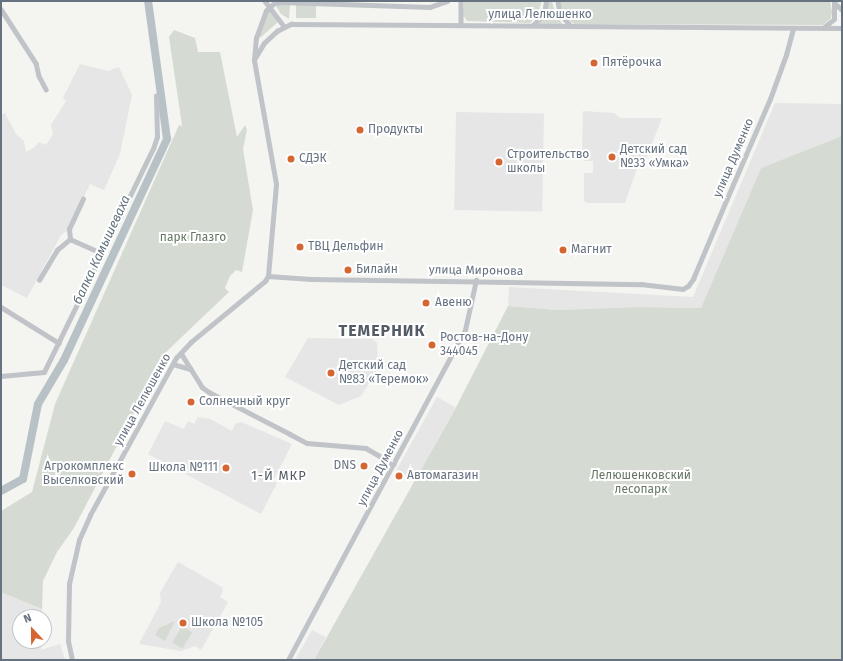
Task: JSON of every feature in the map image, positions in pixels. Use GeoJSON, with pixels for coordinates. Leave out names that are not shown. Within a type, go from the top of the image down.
{"type":"FeatureCollection","features":[{"type":"Feature","properties":{"kind":"street"},"geometry":{"type":"LineString","coordinates":[[254,60],[264,43],[284,26],[265,1]]}},
{"type":"Feature","properties":{"kind":"street"},"geometry":{"type":"LineString","coordinates":[[269,6],[287,2],[430,7],[447,1]]}},
{"type":"Feature","properties":{"kind":"street"},"geometry":{"type":"LineString","coordinates":[[461,1],[461,25]]}},
{"type":"Feature","properties":{"kind":"street"},"geometry":{"type":"LineString","coordinates":[[533,25],[544,14],[546,1]]}},
{"type":"Feature","properties":{"kind":"street"},"geometry":{"type":"LineString","coordinates":[[558,1],[560,13],[570,25]]}},
{"type":"Feature","properties":{"kind":"street"},"geometry":{"type":"LineString","coordinates":[[834,1],[842,10]]}},
{"type":"Feature","properties":{"kind":"street"},"geometry":{"type":"LineString","coordinates":[[822,29],[834,19],[834,1]]}},
{"type":"Feature","properties":{"kind":"street"},"geometry":{"type":"LineString","coordinates":[[268,276],[276,184],[254,60],[259,28],[269,6]]}},
{"type":"Feature","properties":{"kind":"street"},"geometry":{"type":"LineString","coordinates":[[1,9],[36,63],[39,76],[46,89]]}},
{"type":"Feature","properties":{"kind":"street","name":"улица Лелюшенко"},"geometry":{"type":"LineString","coordinates":[[284,26],[291,24],[570,25],[793,29],[842,28]]}},
{"type":"Feature","properties":{"kind":"street","name":"улица Думенко"},"geometry":{"type":"LineString","coordinates":[[682,289],[688,286],[693,279],[773,91],[786,55],[793,29]]}},
{"type":"Feature","properties":{"kind":"street"},"geometry":{"type":"LineString","coordinates":[[1,376],[44,372],[59,344],[157,137],[156,96]]}},
{"type":"Feature","properties":{"kind":"street"},"geometry":{"type":"LineString","coordinates":[[70,239],[69,229],[83,199]]}},
{"type":"Feature","properties":{"kind":"street"},"geometry":{"type":"LineString","coordinates":[[70,239],[101,253]]}},
{"type":"Feature","properties":{"kind":"street"},"geometry":{"type":"LineString","coordinates":[[39,280],[57,250],[70,239]]}},
{"type":"Feature","properties":{"kind":"street","name":"улица Лелюшенко"},"geometry":{"type":"LineString","coordinates":[[72,660],[68,641],[69,584],[79,540],[90,515],[173,364],[181,353],[225,312],[266,281],[268,276]]}},
{"type":"Feature","properties":{"kind":"street","name":"улица Миронова"},"geometry":{"type":"LineString","coordinates":[[268,276],[311,279],[476,280],[646,284],[682,289]]}},
{"type":"Feature","properties":{"kind":"street","name":"улица Думенко"},"geometry":{"type":"LineString","coordinates":[[288,660],[465,330],[476,280]]}},
{"type":"Feature","properties":{"kind":"street"},"geometry":{"type":"LineString","coordinates":[[1,307],[59,344]]}},
{"type":"Feature","properties":{"kind":"street"},"geometry":{"type":"LineString","coordinates":[[181,353],[190,370],[209,392],[307,443],[366,448],[394,464]]}},
{"type":"Feature","properties":{"kind":"street"},"geometry":{"type":"LineString","coordinates":[[173,364],[190,370]]}},
{"type":"Feature","properties":{"kind":"shaded area"},"geometry":{"type":"Polygon","coordinates":[[[80,64],[108,71],[119,67],[132,95],[120,154],[104,190],[90,184],[68,230],[61,235],[27,298],[1,285],[1,115],[5,113],[16,134],[24,141],[26,152],[35,147],[39,142],[46,145],[53,134],[51,125],[66,101],[63,98],[80,64]]]}},
{"type":"Feature","properties":{"kind":"shaded area"},"geometry":{"type":"Polygon","coordinates":[[[775,103],[842,104],[842,136],[761,168],[701,308],[638,307],[557,310],[508,306],[509,287],[693,297],[775,103]]]}},
{"type":"Feature","properties":{"kind":"shaded area","name":"Детский сад №33 «Умка»"},"geometry":{"type":"Polygon","coordinates":[[[583,111],[614,113],[620,118],[662,118],[646,159],[641,157],[625,203],[587,203],[584,201],[584,173],[593,173],[593,161],[584,161],[582,155],[583,111]]]}},
{"type":"Feature","properties":{"kind":"shaded area","name":"Строительство школы"},"geometry":{"type":"Polygon","coordinates":[[[456,112],[544,114],[542,212],[454,210],[456,112]]]}},
{"type":"Feature","properties":{"kind":"shaded area","name":"Детский сад №83 «Теремок»"},"geometry":{"type":"Polygon","coordinates":[[[308,338],[372,339],[377,343],[378,369],[361,396],[339,405],[285,377],[308,338]]]}},
{"type":"Feature","properties":{"kind":"shaded area"},"geometry":{"type":"Polygon","coordinates":[[[437,397],[455,407],[415,480],[397,470],[437,397]]]}},
{"type":"Feature","properties":{"kind":"shaded area","name":"Школа №111"},"geometry":{"type":"Polygon","coordinates":[[[198,417],[210,419],[232,431],[235,424],[241,422],[292,444],[273,481],[277,483],[261,514],[148,454],[165,421],[184,429],[188,421],[194,424],[198,417]]]}},
{"type":"Feature","properties":{"kind":"shaded area","name":"Школа №105"},"geometry":{"type":"Polygon","coordinates":[[[178,562],[222,587],[223,591],[220,597],[228,602],[201,650],[195,646],[181,651],[139,644],[161,602],[160,593],[178,562]]]}},
{"type":"Feature","properties":{"kind":"shaded area"},"geometry":{"type":"Polygon","coordinates":[[[3,593],[42,609],[12,609],[12,649],[52,649],[52,647],[60,644],[65,660],[1,660],[1,596],[3,593]]]}},
{"type":"Feature","properties":{"kind":"shaded area"},"geometry":{"type":"Polygon","coordinates":[[[312,630],[326,637],[314,660],[295,660],[312,630]]]}},
{"type":"Feature","properties":{"kind":"green space"},"geometry":{"type":"Polygon","coordinates":[[[464,1],[541,1],[541,3],[538,15],[530,23],[467,21],[463,15],[464,1]]]}},
{"type":"Feature","properties":{"kind":"green space"},"geometry":{"type":"Polygon","coordinates":[[[549,1],[552,1],[555,13],[563,25],[538,24],[546,16],[549,1]]]}},
{"type":"Feature","properties":{"kind":"green space"},"geometry":{"type":"Polygon","coordinates":[[[560,1],[830,1],[832,12],[831,18],[823,25],[574,24],[561,13],[560,1]]]}},
{"type":"Feature","properties":{"kind":"green space"},"geometry":{"type":"Polygon","coordinates":[[[275,5],[290,5],[289,19],[281,14],[275,5]]]}},
{"type":"Feature","properties":{"kind":"green space"},"geometry":{"type":"Polygon","coordinates":[[[296,5],[316,5],[316,18],[296,18],[296,5]]]}},
{"type":"Feature","properties":{"kind":"green space"},"geometry":{"type":"Polygon","coordinates":[[[269,10],[278,22],[260,38],[259,35],[269,10]]]}},
{"type":"Feature","properties":{"kind":"green space","name":"парк Глазго"},"geometry":{"type":"Polygon","coordinates":[[[174,30],[195,38],[198,52],[220,52],[237,137],[245,125],[247,130],[243,149],[253,210],[242,272],[236,270],[230,276],[225,288],[229,292],[166,352],[74,528],[57,552],[43,581],[42,609],[3,593],[1,596],[1,511],[32,492],[55,404],[179,125],[182,126],[169,37],[174,30]]]}},
{"type":"Feature","properties":{"kind":"green space","name":"Лелюшенковский лесопарк"},"geometry":{"type":"Polygon","coordinates":[[[842,136],[842,660],[314,660],[455,409],[508,306],[557,310],[638,307],[701,308],[761,168],[842,136]]]}},
{"type":"Feature","properties":{"kind":"green space"},"geometry":{"type":"Polygon","coordinates":[[[175,621],[165,641],[155,635],[159,628],[175,621]]]}},
{"type":"Feature","properties":{"kind":"green space"},"geometry":{"type":"Polygon","coordinates":[[[182,626],[192,632],[183,648],[172,642],[182,626]]]}},
{"type":"Feature","properties":{"kind":"waterway","name":"балка Камышеваха"},"geometry":{"type":"LineString","coordinates":[[1,491],[23,479],[38,404],[64,360],[167,139],[148,1]]}},
{"type":"Feature","properties":{"kind":"place","name":"Пятёрочка"},"geometry":{"type":"Point","coordinates":[594,63]}},
{"type":"Feature","properties":{"kind":"place","name":"Продукты"},"geometry":{"type":"Point","coordinates":[360,130]}},
{"type":"Feature","properties":{"kind":"place","name":"Детский сад №33 «Умка»"},"geometry":{"type":"Point","coordinates":[612,157]}},
{"type":"Feature","properties":{"kind":"place","name":"СДЭК"},"geometry":{"type":"Point","coordinates":[291,159]}},
{"type":"Feature","properties":{"kind":"place","name":"Строительство школы"},"geometry":{"type":"Point","coordinates":[499,162]}},
{"type":"Feature","properties":{"kind":"place","name":"ТВЦ Дельфин"},"geometry":{"type":"Point","coordinates":[300,247]}},
{"type":"Feature","properties":{"kind":"place","name":"Магнит"},"geometry":{"type":"Point","coordinates":[563,250]}},
{"type":"Feature","properties":{"kind":"place","name":"Билайн"},"geometry":{"type":"Point","coordinates":[348,270]}},
{"type":"Feature","properties":{"kind":"place","name":"Авеню"},"geometry":{"type":"Point","coordinates":[426,303]}},
{"type":"Feature","properties":{"kind":"place","name":"Ростов-на-Дону 344045"},"geometry":{"type":"Point","coordinates":[432,345]}},
{"type":"Feature","properties":{"kind":"place","name":"Детский сад №83 «Теремок»"},"geometry":{"type":"Point","coordinates":[331,373]}},
{"type":"Feature","properties":{"kind":"place","name":"Солнечный круг"},"geometry":{"type":"Point","coordinates":[191,402]}},
{"type":"Feature","properties":{"kind":"place","name":"DNS"},"geometry":{"type":"Point","coordinates":[364,466]}},
{"type":"Feature","properties":{"kind":"place","name":"Школа №111"},"geometry":{"type":"Point","coordinates":[226,468]}},
{"type":"Feature","properties":{"kind":"place","name":"Агрокомплекс Выселковский"},"geometry":{"type":"Point","coordinates":[132,474]}},
{"type":"Feature","properties":{"kind":"place","name":"Автомагазин"},"geometry":{"type":"Point","coordinates":[399,476]}},
{"type":"Feature","properties":{"kind":"place","name":"Школа №105"},"geometry":{"type":"Point","coordinates":[183,623]}},
{"type":"Feature","properties":{"kind":"district","name":"ТЕМЕРНИК"},"geometry":{"type":"Point","coordinates":[382,331]}},
{"type":"Feature","properties":{"kind":"district","name":"1-Й МКР"},"geometry":{"type":"Point","coordinates":[279,476]}}]}
